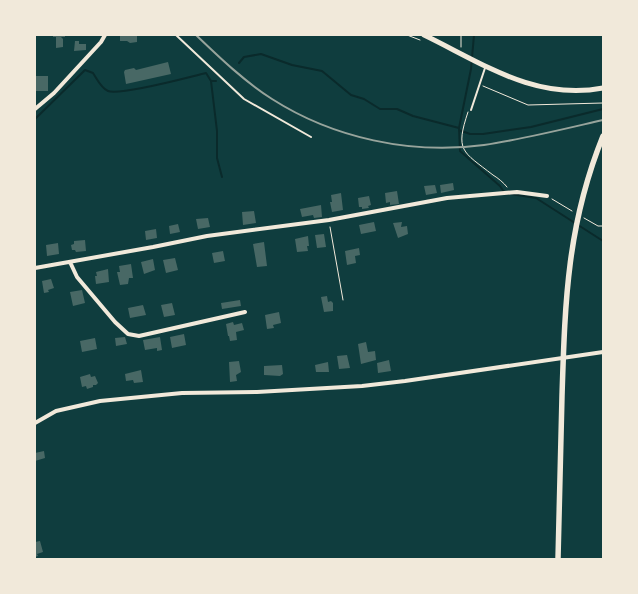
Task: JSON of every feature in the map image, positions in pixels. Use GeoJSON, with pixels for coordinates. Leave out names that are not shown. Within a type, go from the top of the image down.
{"type":"FeatureCollection","features":[{"type":"Feature","properties":{"kind":"main road"},"geometry":{"type":"LineString","coordinates":[[424,35],[507,76],[546,89],[581,91],[603,88]]}},
{"type":"Feature","properties":{"kind":"main road"},"geometry":{"type":"LineString","coordinates":[[558,559],[564,340],[570,257],[585,189],[603,136]]}},
{"type":"Feature","properties":{"kind":"street"},"geometry":{"type":"LineString","coordinates":[[35,110],[101,42],[105,35]]}},
{"type":"Feature","properties":{"kind":"street"},"geometry":{"type":"LineString","coordinates":[[35,268],[208,236],[329,220],[447,198],[517,192],[547,196]]}},
{"type":"Feature","properties":{"kind":"street"},"geometry":{"type":"LineString","coordinates":[[70,262],[77,276],[115,322],[128,334],[139,336],[245,312]]}},
{"type":"Feature","properties":{"kind":"street"},"geometry":{"type":"LineString","coordinates":[[35,423],[56,411],[100,401],[182,393],[257,392],[362,386],[603,352]]}},
{"type":"Feature","properties":{"kind":"lane"},"geometry":{"type":"LineString","coordinates":[[176,35],[244,99],[310,137]]}},
{"type":"Feature","properties":{"kind":"lane"},"geometry":{"type":"LineString","coordinates":[[471,110],[486,66]]}},
{"type":"Feature","properties":{"kind":"path"},"geometry":{"type":"LineString","coordinates":[[480,85],[528,105],[603,103]]}},
{"type":"Feature","properties":{"kind":"path"},"geometry":{"type":"LineString","coordinates":[[471,110],[467,114],[461,143],[465,152],[508,186],[505,188]]}},
{"type":"Feature","properties":{"kind":"path"},"geometry":{"type":"LineString","coordinates":[[329,220],[343,300]]}},
{"type":"Feature","properties":{"kind":"building"},"geometry":{"type":"Polygon","coordinates":[[[53,35],[65,35],[65,37],[61,37],[63,39],[63,47],[56,48],[56,37],[53,37],[53,35]]]}},
{"type":"Feature","properties":{"kind":"building"},"geometry":{"type":"Polygon","coordinates":[[[120,35],[137,35],[137,42],[120,41],[120,35]]]}},
{"type":"Feature","properties":{"kind":"building"},"geometry":{"type":"Polygon","coordinates":[[[75,41],[79,41],[79,44],[86,44],[86,50],[74,51],[75,41]]]}},
{"type":"Feature","properties":{"kind":"building"},"geometry":{"type":"Polygon","coordinates":[[[168,62],[171,74],[126,84],[125,70],[134,68],[136,70],[168,62]]]}},
{"type":"Feature","properties":{"kind":"building"},"geometry":{"type":"Polygon","coordinates":[[[36,76],[48,76],[48,91],[36,91],[36,76]]]}},
{"type":"Feature","properties":{"kind":"building"},"geometry":{"type":"Polygon","coordinates":[[[453,183],[454,190],[441,193],[440,185],[453,183]]]}},
{"type":"Feature","properties":{"kind":"building"},"geometry":{"type":"Polygon","coordinates":[[[435,185],[437,193],[426,195],[424,186],[435,185]]]}},
{"type":"Feature","properties":{"kind":"building"},"geometry":{"type":"Polygon","coordinates":[[[397,191],[399,204],[390,205],[390,202],[386,203],[385,193],[397,191]]]}},
{"type":"Feature","properties":{"kind":"building"},"geometry":{"type":"Polygon","coordinates":[[[341,193],[343,210],[332,212],[331,195],[341,193]]]}},
{"type":"Feature","properties":{"kind":"building"},"geometry":{"type":"Polygon","coordinates":[[[369,196],[371,205],[368,206],[369,208],[362,209],[362,207],[359,207],[358,198],[369,196]]]}},
{"type":"Feature","properties":{"kind":"building"},"geometry":{"type":"Polygon","coordinates":[[[321,205],[322,217],[314,218],[313,215],[302,217],[300,209],[321,205]]]}},
{"type":"Feature","properties":{"kind":"building"},"geometry":{"type":"Polygon","coordinates":[[[254,211],[256,223],[243,225],[242,212],[254,211]]]}},
{"type":"Feature","properties":{"kind":"building"},"geometry":{"type":"Polygon","coordinates":[[[208,218],[210,227],[198,229],[196,219],[208,218]]]}},
{"type":"Feature","properties":{"kind":"building"},"geometry":{"type":"Polygon","coordinates":[[[374,222],[376,231],[361,234],[359,225],[374,222]]]}},
{"type":"Feature","properties":{"kind":"building"},"geometry":{"type":"Polygon","coordinates":[[[402,222],[401,227],[407,226],[408,234],[398,238],[393,223],[402,222]]]}},
{"type":"Feature","properties":{"kind":"building"},"geometry":{"type":"Polygon","coordinates":[[[178,224],[180,232],[170,234],[169,226],[178,224]]]}},
{"type":"Feature","properties":{"kind":"building"},"geometry":{"type":"Polygon","coordinates":[[[156,229],[157,238],[146,240],[145,231],[156,229]]]}},
{"type":"Feature","properties":{"kind":"building"},"geometry":{"type":"Polygon","coordinates":[[[324,234],[326,247],[317,248],[315,235],[324,234]]]}},
{"type":"Feature","properties":{"kind":"building"},"geometry":{"type":"Polygon","coordinates":[[[308,236],[308,251],[297,252],[295,239],[308,236]]]}},
{"type":"Feature","properties":{"kind":"building"},"geometry":{"type":"Polygon","coordinates":[[[85,240],[86,251],[76,252],[72,250],[71,245],[74,244],[74,241],[85,240]]]}},
{"type":"Feature","properties":{"kind":"building"},"geometry":{"type":"Polygon","coordinates":[[[264,242],[267,266],[257,267],[253,244],[264,242]]]}},
{"type":"Feature","properties":{"kind":"building"},"geometry":{"type":"Polygon","coordinates":[[[58,243],[59,254],[47,256],[46,245],[58,243]]]}},
{"type":"Feature","properties":{"kind":"building"},"geometry":{"type":"Polygon","coordinates":[[[359,248],[360,255],[355,256],[356,263],[347,265],[345,251],[359,248]]]}},
{"type":"Feature","properties":{"kind":"building"},"geometry":{"type":"Polygon","coordinates":[[[223,251],[225,261],[214,263],[212,253],[223,251]]]}},
{"type":"Feature","properties":{"kind":"building"},"geometry":{"type":"Polygon","coordinates":[[[175,258],[178,270],[166,273],[163,260],[175,258]]]}},
{"type":"Feature","properties":{"kind":"building"},"geometry":{"type":"Polygon","coordinates":[[[153,259],[155,270],[144,274],[141,262],[153,259]]]}},
{"type":"Feature","properties":{"kind":"building"},"geometry":{"type":"Polygon","coordinates":[[[131,264],[133,278],[129,278],[128,284],[120,285],[117,272],[120,272],[119,266],[131,264]]]}},
{"type":"Feature","properties":{"kind":"building"},"geometry":{"type":"Polygon","coordinates":[[[108,269],[109,282],[96,284],[96,272],[108,269]]]}},
{"type":"Feature","properties":{"kind":"building"},"geometry":{"type":"Polygon","coordinates":[[[51,279],[54,288],[44,293],[42,281],[51,279]]]}},
{"type":"Feature","properties":{"kind":"building"},"geometry":{"type":"Polygon","coordinates":[[[82,290],[85,303],[73,306],[70,292],[82,290]]]}},
{"type":"Feature","properties":{"kind":"building"},"geometry":{"type":"Polygon","coordinates":[[[327,296],[328,302],[331,301],[333,303],[333,311],[324,312],[321,297],[327,296]]]}},
{"type":"Feature","properties":{"kind":"building"},"geometry":{"type":"Polygon","coordinates":[[[240,300],[241,306],[222,309],[221,303],[240,300]]]}},
{"type":"Feature","properties":{"kind":"building"},"geometry":{"type":"Polygon","coordinates":[[[172,303],[175,315],[164,317],[161,305],[172,303]]]}},
{"type":"Feature","properties":{"kind":"building"},"geometry":{"type":"Polygon","coordinates":[[[143,305],[146,315],[130,318],[128,308],[143,305]]]}},
{"type":"Feature","properties":{"kind":"building"},"geometry":{"type":"Polygon","coordinates":[[[279,312],[281,323],[273,325],[274,328],[267,329],[265,315],[279,312]]]}},
{"type":"Feature","properties":{"kind":"building"},"geometry":{"type":"Polygon","coordinates":[[[233,322],[234,325],[242,323],[244,330],[236,332],[237,340],[230,341],[226,324],[233,322]]]}},
{"type":"Feature","properties":{"kind":"building"},"geometry":{"type":"Polygon","coordinates":[[[184,334],[186,345],[172,348],[170,337],[184,334]]]}},
{"type":"Feature","properties":{"kind":"building"},"geometry":{"type":"Polygon","coordinates":[[[125,337],[127,344],[116,346],[115,338],[125,337]]]}},
{"type":"Feature","properties":{"kind":"building"},"geometry":{"type":"Polygon","coordinates":[[[160,337],[162,350],[157,351],[157,348],[145,350],[143,340],[160,337]]]}},
{"type":"Feature","properties":{"kind":"building"},"geometry":{"type":"Polygon","coordinates":[[[95,338],[97,349],[82,352],[80,341],[95,338]]]}},
{"type":"Feature","properties":{"kind":"building"},"geometry":{"type":"Polygon","coordinates":[[[366,342],[368,352],[375,351],[376,360],[361,364],[358,344],[366,342]]]}},
{"type":"Feature","properties":{"kind":"building"},"geometry":{"type":"Polygon","coordinates":[[[347,355],[350,368],[339,369],[337,356],[347,355]]]}},
{"type":"Feature","properties":{"kind":"building"},"geometry":{"type":"Polygon","coordinates":[[[389,360],[391,371],[378,373],[377,363],[389,360]]]}},
{"type":"Feature","properties":{"kind":"building"},"geometry":{"type":"Polygon","coordinates":[[[239,361],[241,372],[236,375],[237,381],[230,382],[229,362],[239,361]]]}},
{"type":"Feature","properties":{"kind":"building"},"geometry":{"type":"Polygon","coordinates":[[[328,362],[329,372],[316,372],[315,365],[328,362]]]}},
{"type":"Feature","properties":{"kind":"building"},"geometry":{"type":"Polygon","coordinates":[[[282,365],[283,374],[280,376],[264,375],[264,366],[282,365]]]}},
{"type":"Feature","properties":{"kind":"building"},"geometry":{"type":"Polygon","coordinates":[[[141,370],[143,382],[134,383],[133,380],[126,381],[125,374],[141,370]]]}},
{"type":"Feature","properties":{"kind":"building"},"geometry":{"type":"Polygon","coordinates":[[[90,374],[91,377],[95,376],[98,383],[87,389],[86,386],[82,387],[80,377],[90,374]]]}},
{"type":"Feature","properties":{"kind":"building"},"geometry":{"type":"Polygon","coordinates":[[[44,451],[45,458],[35,461],[35,453],[44,451]]]}},
{"type":"Feature","properties":{"kind":"building"},"geometry":{"type":"Polygon","coordinates":[[[40,541],[43,552],[35,557],[35,542],[40,541]]]}},
{"type":"Feature","properties":{"kind":"waterway"},"geometry":{"type":"LineString","coordinates":[[474,35],[471,69],[459,128],[460,151],[500,186],[504,192]]}},
{"type":"Feature","properties":{"kind":"waterway"},"geometry":{"type":"LineString","coordinates":[[239,63],[244,57],[261,54],[292,65],[322,71],[351,95],[364,99],[380,109],[397,109],[413,116],[459,128]]}},
{"type":"Feature","properties":{"kind":"waterway"},"geometry":{"type":"LineString","coordinates":[[35,119],[85,70],[93,73],[106,90],[115,92],[140,89],[206,73],[211,81],[216,81]]}},
{"type":"Feature","properties":{"kind":"waterway"},"geometry":{"type":"LineString","coordinates":[[211,81],[217,131],[217,158],[222,177]]}},
{"type":"Feature","properties":{"kind":"waterway"},"geometry":{"type":"LineString","coordinates":[[459,130],[470,134],[483,134],[531,127],[603,109]]}},
{"type":"Feature","properties":{"kind":"waterway"},"geometry":{"type":"LineString","coordinates":[[511,194],[536,198],[603,241]]}},
{"type":"Feature","properties":{"kind":"railway"},"geometry":{"type":"LineString","coordinates":[[196,35],[223,61],[272,99],[296,113],[321,124],[374,140],[429,148],[484,145],[544,134],[603,120]]}}]}
